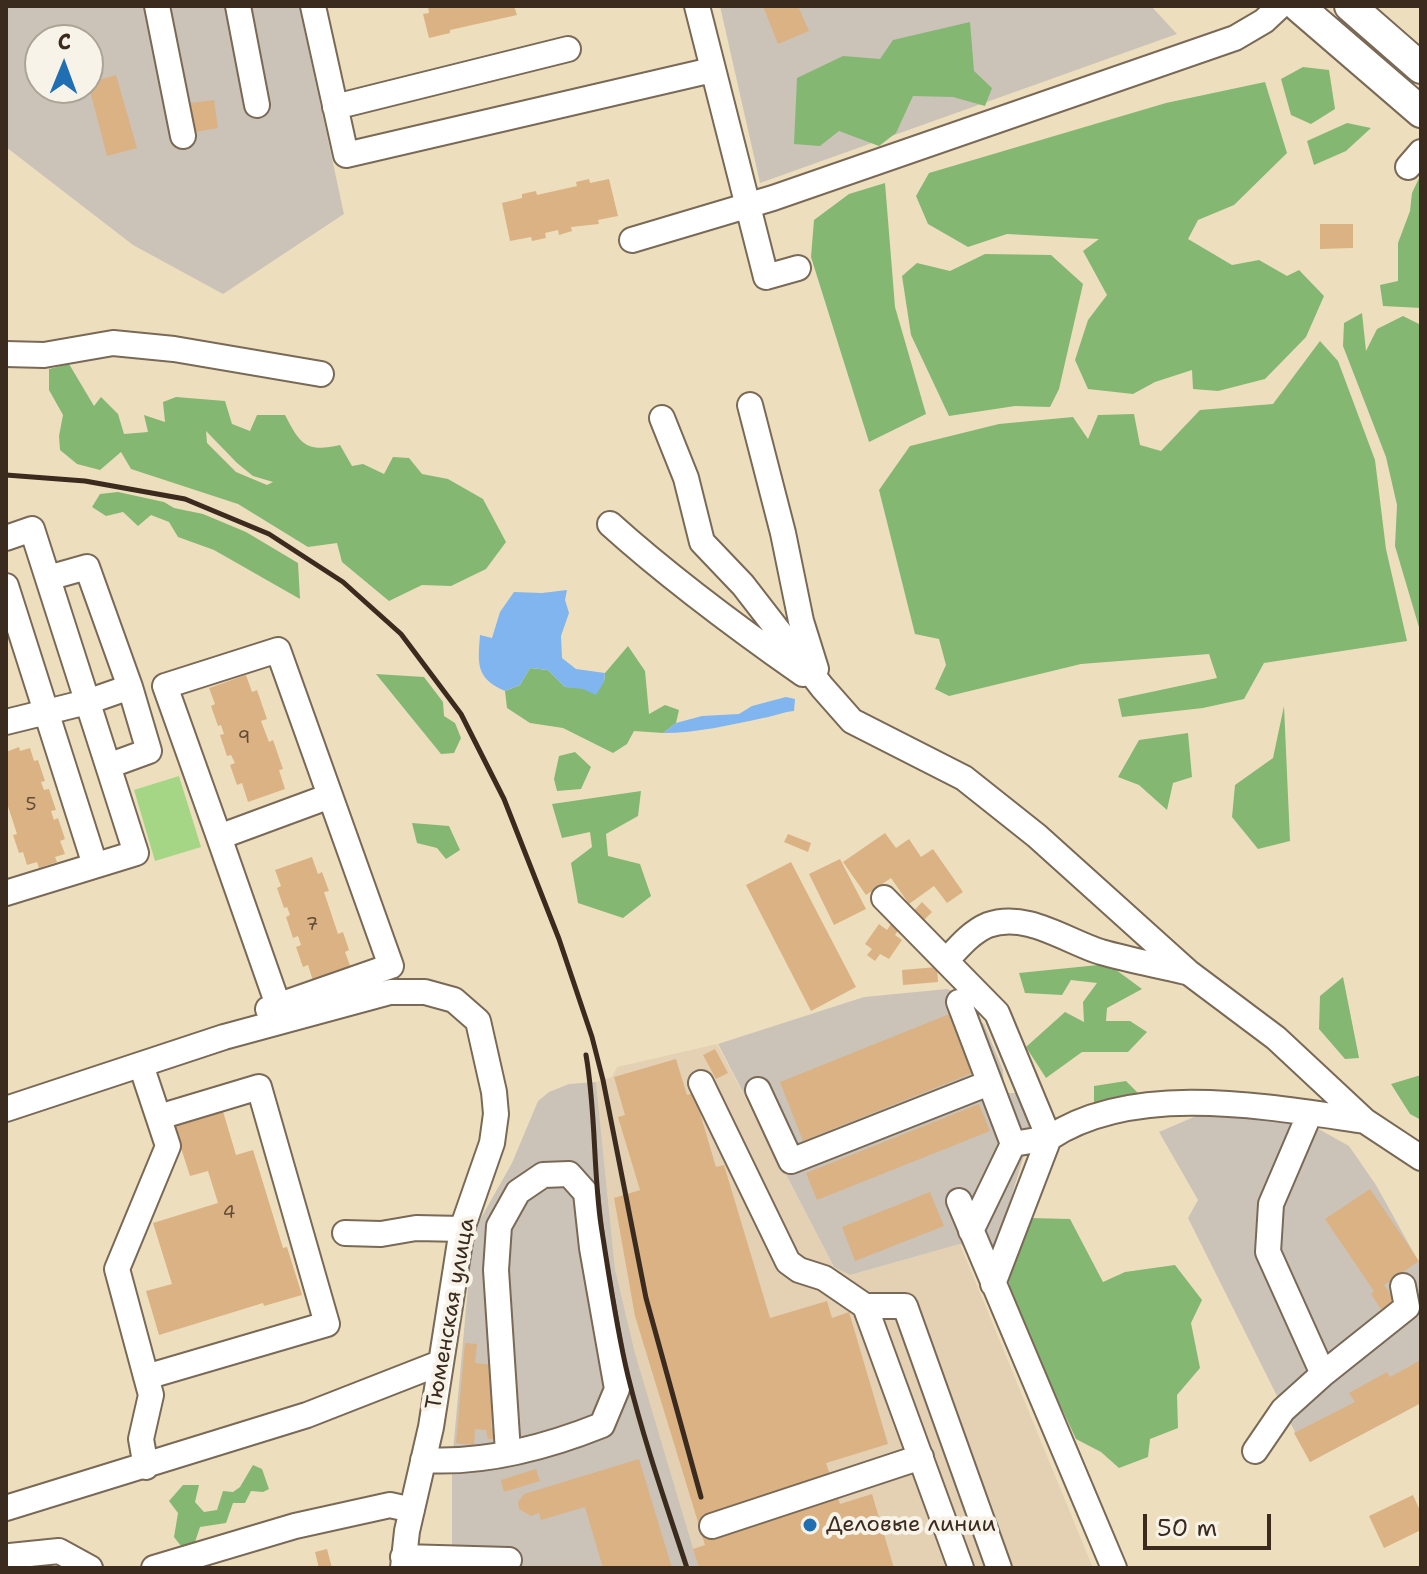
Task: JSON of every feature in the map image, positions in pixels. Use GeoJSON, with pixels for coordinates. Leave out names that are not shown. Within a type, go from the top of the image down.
{"type":"FeatureCollection","features":[{"type":"Feature","properties":{"kind":"main road"},"geometry":{"type":"LineString","coordinates":[[1298,6],[1421,112]]}},
{"type":"Feature","properties":{"kind":"main road"},"geometry":{"type":"LineString","coordinates":[[1350,6],[1421,68]]}},
{"type":"Feature","properties":{"kind":"street"},"geometry":{"type":"LineString","coordinates":[[157,6],[183,136]]}},
{"type":"Feature","properties":{"kind":"street"},"geometry":{"type":"LineString","coordinates":[[238,6],[257,105]]}},
{"type":"Feature","properties":{"kind":"street"},"geometry":{"type":"LineString","coordinates":[[313,6],[346,155],[712,70]]}},
{"type":"Feature","properties":{"kind":"street"},"geometry":{"type":"LineString","coordinates":[[697,6],[766,277],[798,268]]}},
{"type":"Feature","properties":{"kind":"street"},"geometry":{"type":"LineString","coordinates":[[632,240],[748,206],[1235,38],[1264,21],[1280,6]]}},
{"type":"Feature","properties":{"kind":"street"},"geometry":{"type":"LineString","coordinates":[[335,107],[568,49]]}},
{"type":"Feature","properties":{"kind":"street"},"geometry":{"type":"LineString","coordinates":[[6,354],[44,355],[113,343],[174,349],[321,374]]}},
{"type":"Feature","properties":{"kind":"street"},"geometry":{"type":"LineString","coordinates":[[750,405],[783,533],[801,621],[822,687]]}},
{"type":"Feature","properties":{"kind":"street"},"geometry":{"type":"LineString","coordinates":[[662,418],[686,478],[702,542],[743,585],[852,721],[964,778],[1037,836],[1188,972],[1276,1038],[1365,1121],[1421,1158]]}},
{"type":"Feature","properties":{"kind":"street"},"geometry":{"type":"LineString","coordinates":[[610,524],[665,574],[822,687]]}},
{"type":"Feature","properties":{"kind":"street"},"geometry":{"type":"LineString","coordinates":[[6,538],[32,529],[136,853],[6,893]]}},
{"type":"Feature","properties":{"kind":"street"},"geometry":{"type":"LineString","coordinates":[[48,578],[87,567],[130,687],[149,751],[108,766]]}},
{"type":"Feature","properties":{"kind":"street"},"geometry":{"type":"LineString","coordinates":[[6,586],[95,865]]}},
{"type":"Feature","properties":{"kind":"street"},"geometry":{"type":"LineString","coordinates":[[278,650],[330,796],[391,966],[275,1014],[219,837],[165,686],[278,650]]}},
{"type":"Feature","properties":{"kind":"street"},"geometry":{"type":"LineString","coordinates":[[6,722],[87,702],[130,687]]}},
{"type":"Feature","properties":{"kind":"street"},"geometry":{"type":"LineString","coordinates":[[219,837],[330,796]]}},
{"type":"Feature","properties":{"kind":"street"},"geometry":{"type":"LineString","coordinates":[[884,898],[997,1013],[1049,1138],[993,1284]]}},
{"type":"Feature","properties":{"kind":"street"},"geometry":{"type":"LineString","coordinates":[[946,961],[973,933],[990,924],[1009,921],[1030,925],[1098,951],[1188,972]]}},
{"type":"Feature","properties":{"kind":"street","name":"Тюменская улица"},"geometry":{"type":"LineString","coordinates":[[6,1109],[245,1031],[275,1014],[390,992],[425,992],[454,1000],[478,1021],[494,1092],[496,1114],[492,1143],[462,1229],[403,1562]]}},
{"type":"Feature","properties":{"kind":"street"},"geometry":{"type":"LineString","coordinates":[[959,1002],[1013,1144],[971,1231]]}},
{"type":"Feature","properties":{"kind":"street"},"geometry":{"type":"LineString","coordinates":[[141,1065],[168,1146],[117,1269],[151,1395],[141,1439],[146,1467]]}},
{"type":"Feature","properties":{"kind":"street"},"geometry":{"type":"LineString","coordinates":[[701,1083],[788,1262],[799,1270],[824,1278],[865,1306],[905,1306],[999,1568]]}},
{"type":"Feature","properties":{"kind":"street"},"geometry":{"type":"LineString","coordinates":[[758,1090],[791,1161],[989,1083]]}},
{"type":"Feature","properties":{"kind":"street"},"geometry":{"type":"LineString","coordinates":[[146,1377],[327,1324],[259,1087],[159,1117]]}},
{"type":"Feature","properties":{"kind":"street"},"geometry":{"type":"LineString","coordinates":[[1013,1144],[1049,1138],[1068,1126],[1144,1104],[1211,1102],[1365,1121]]}},
{"type":"Feature","properties":{"kind":"street"},"geometry":{"type":"LineString","coordinates":[[1310,1113],[1271,1204],[1268,1252],[1323,1374]]}},
{"type":"Feature","properties":{"kind":"street"},"geometry":{"type":"LineString","coordinates":[[423,1460],[452,1462],[508,1452],[557,1443],[602,1425],[617,1389],[592,1248],[586,1193],[569,1174],[543,1175],[518,1192],[499,1226],[496,1270],[508,1452]]}},
{"type":"Feature","properties":{"kind":"street"},"geometry":{"type":"LineString","coordinates":[[959,1201],[1114,1568]]}},
{"type":"Feature","properties":{"kind":"street"},"geometry":{"type":"LineString","coordinates":[[345,1233],[381,1234],[416,1228],[462,1229]]}},
{"type":"Feature","properties":{"kind":"street"},"geometry":{"type":"LineString","coordinates":[[1255,1451],[1283,1410],[1407,1307],[1403,1286]]}},
{"type":"Feature","properties":{"kind":"street"},"geometry":{"type":"LineString","coordinates":[[865,1306],[961,1568]]}},
{"type":"Feature","properties":{"kind":"street"},"geometry":{"type":"LineString","coordinates":[[6,1508],[307,1415],[440,1363]]}},
{"type":"Feature","properties":{"kind":"street"},"geometry":{"type":"LineString","coordinates":[[712,1526],[921,1457]]}},
{"type":"Feature","properties":{"kind":"street"},"geometry":{"type":"LineString","coordinates":[[154,1568],[295,1526],[390,1505],[412,1510]]}},
{"type":"Feature","properties":{"kind":"street"},"geometry":{"type":"LineString","coordinates":[[10,1556],[59,1551],[90,1568]]}},
{"type":"Feature","properties":{"kind":"street"},"geometry":{"type":"LineString","coordinates":[[403,1562],[509,1560]]}},
{"type":"Feature","properties":{"kind":"shaded area"},"geometry":{"type":"Polygon","coordinates":[[[6,6],[299,6],[344,214],[223,294],[133,245],[6,147],[6,6]]]}},
{"type":"Feature","properties":{"kind":"shaded area"},"geometry":{"type":"Polygon","coordinates":[[[720,6],[1151,6],[1177,34],[760,183],[720,6]]]}},
{"type":"Feature","properties":{"kind":"shaded area"},"geometry":{"type":"Polygon","coordinates":[[[947,989],[958,993],[973,1017],[984,1024],[1003,1070],[1004,1093],[1019,1093],[1035,1119],[996,1247],[974,1252],[960,1244],[850,1275],[834,1267],[718,1044],[864,997],[947,989]]]}},
{"type":"Feature","properties":{"kind":"shaded area"},"geometry":{"type":"Polygon","coordinates":[[[717,1044],[834,1267],[850,1275],[960,1244],[1093,1568],[699,1568],[635,1353],[615,1269],[596,1082],[612,1077],[617,1067],[717,1044]]]}},
{"type":"Feature","properties":{"kind":"shaded area"},"geometry":{"type":"Polygon","coordinates":[[[596,1082],[615,1269],[635,1353],[699,1568],[452,1568],[452,1462],[473,1232],[512,1163],[538,1101],[549,1092],[569,1084],[596,1082]]]}},
{"type":"Feature","properties":{"kind":"shaded area"},"geometry":{"type":"Polygon","coordinates":[[[1203,1113],[1299,1118],[1349,1146],[1376,1185],[1421,1266],[1421,1403],[1310,1462],[1188,1218],[1198,1200],[1159,1132],[1203,1113]]]}},
{"type":"Feature","properties":{"kind":"green space"},"geometry":{"type":"Polygon","coordinates":[[[970,22],[974,71],[992,88],[985,106],[953,97],[913,96],[896,133],[879,146],[839,131],[820,146],[794,144],[797,78],[843,56],[880,59],[893,40],[970,22]]]}},
{"type":"Feature","properties":{"kind":"green space"},"geometry":{"type":"Polygon","coordinates":[[[1303,67],[1329,70],[1335,109],[1311,124],[1291,115],[1281,79],[1303,67]]]}},
{"type":"Feature","properties":{"kind":"green space"},"geometry":{"type":"Polygon","coordinates":[[[1265,82],[1287,153],[1234,205],[1198,220],[1188,239],[1232,265],[1259,260],[1287,276],[1299,270],[1324,296],[1306,337],[1265,379],[1218,391],[1193,389],[1192,370],[1155,382],[1133,394],[1088,389],[1075,360],[1088,320],[1107,295],[1083,251],[1099,239],[1007,234],[968,247],[928,224],[916,196],[929,173],[1166,103],[1265,82]]]}},
{"type":"Feature","properties":{"kind":"green space"},"geometry":{"type":"Polygon","coordinates":[[[1347,123],[1371,128],[1346,151],[1314,165],[1307,141],[1347,123]]]}},
{"type":"Feature","properties":{"kind":"green space"},"geometry":{"type":"Polygon","coordinates":[[[1421,174],[1421,308],[1383,306],[1380,285],[1398,281],[1398,243],[1410,211],[1412,193],[1421,174]]]}},
{"type":"Feature","properties":{"kind":"green space"},"geometry":{"type":"Polygon","coordinates":[[[885,183],[895,307],[926,414],[869,442],[811,257],[814,220],[849,194],[885,183]]]}},
{"type":"Feature","properties":{"kind":"green space"},"geometry":{"type":"Polygon","coordinates":[[[985,254],[1051,255],[1083,284],[1059,389],[1050,407],[1015,406],[949,416],[911,335],[902,276],[917,263],[950,271],[985,254]]]}},
{"type":"Feature","properties":{"kind":"green space"},"geometry":{"type":"Polygon","coordinates":[[[1362,313],[1366,351],[1377,329],[1403,316],[1421,325],[1421,634],[1395,546],[1397,505],[1386,457],[1343,346],[1344,323],[1362,313]]]}},
{"type":"Feature","properties":{"kind":"green space"},"geometry":{"type":"Polygon","coordinates":[[[1320,341],[1338,361],[1375,460],[1386,549],[1407,641],[1264,663],[1244,699],[1203,708],[1122,717],[1118,699],[1217,678],[1209,654],[1081,664],[949,696],[935,689],[946,665],[939,639],[915,634],[879,490],[910,446],[999,424],[1073,417],[1088,439],[1098,415],[1134,414],[1140,445],[1161,451],[1200,410],[1273,404],[1320,341]]]}},
{"type":"Feature","properties":{"kind":"green space"},"geometry":{"type":"Polygon","coordinates":[[[69,364],[94,406],[101,397],[118,414],[124,434],[148,432],[144,415],[165,422],[163,402],[176,397],[225,401],[232,424],[250,431],[257,415],[285,415],[305,444],[319,448],[340,445],[352,466],[363,464],[384,474],[393,457],[409,458],[422,474],[448,479],[483,499],[506,542],[486,569],[451,586],[422,585],[389,601],[342,562],[337,543],[308,547],[238,504],[131,469],[121,452],[100,470],[77,464],[60,450],[63,415],[49,390],[49,369],[69,364]],[[206,431],[207,443],[236,472],[267,485],[273,482],[253,476],[206,431]]]}},
{"type":"Feature","properties":{"kind":"green space"},"geometry":{"type":"Polygon","coordinates":[[[118,492],[203,514],[246,532],[298,563],[300,599],[214,550],[178,537],[169,522],[151,515],[138,526],[123,512],[106,516],[92,507],[100,494],[118,492]]]}},
{"type":"Feature","properties":{"kind":"green space"},"geometry":{"type":"Polygon","coordinates":[[[628,646],[645,671],[649,714],[665,705],[679,710],[676,723],[663,733],[634,731],[627,744],[613,753],[563,728],[530,723],[507,708],[505,691],[520,685],[530,668],[548,670],[565,687],[583,688],[604,682],[605,673],[628,646]]]}},
{"type":"Feature","properties":{"kind":"green space"},"geometry":{"type":"Polygon","coordinates":[[[376,674],[424,677],[443,702],[444,716],[455,723],[461,738],[454,753],[441,754],[376,674]]]}},
{"type":"Feature","properties":{"kind":"green space"},"geometry":{"type":"Polygon","coordinates":[[[1284,706],[1290,841],[1258,849],[1232,817],[1235,785],[1273,758],[1284,706]]]}},
{"type":"Feature","properties":{"kind":"green space"},"geometry":{"type":"Polygon","coordinates":[[[1188,733],[1192,777],[1173,783],[1167,810],[1139,785],[1118,777],[1139,740],[1188,733]]]}},
{"type":"Feature","properties":{"kind":"green space"},"geometry":{"type":"Polygon","coordinates":[[[575,752],[591,767],[581,789],[557,791],[554,779],[559,756],[575,752]]]}},
{"type":"Feature","properties":{"kind":"green space"},"geometry":{"type":"Polygon","coordinates":[[[179,776],[201,847],[155,861],[134,790],[179,776]]]}},
{"type":"Feature","properties":{"kind":"green space"},"geometry":{"type":"Polygon","coordinates":[[[641,791],[638,816],[606,834],[608,856],[640,864],[651,896],[623,918],[578,903],[571,863],[592,847],[590,832],[562,838],[552,804],[641,791]]]}},
{"type":"Feature","properties":{"kind":"green space"},"geometry":{"type":"Polygon","coordinates":[[[412,823],[449,826],[460,850],[446,859],[437,848],[417,843],[412,823]]]}},
{"type":"Feature","properties":{"kind":"green space"},"geometry":{"type":"Polygon","coordinates":[[[1108,964],[1142,989],[1107,1008],[1106,1021],[1130,1021],[1147,1032],[1128,1052],[1082,1052],[1046,1078],[1026,1047],[1065,1012],[1084,1022],[1083,1002],[1097,983],[1071,980],[1062,995],[1025,993],[1019,973],[1108,964]]]}},
{"type":"Feature","properties":{"kind":"green space"},"geometry":{"type":"Polygon","coordinates":[[[1343,977],[1359,1058],[1345,1059],[1319,1029],[1320,996],[1343,977]]]}},
{"type":"Feature","properties":{"kind":"green space"},"geometry":{"type":"Polygon","coordinates":[[[1421,1075],[1421,1120],[1410,1114],[1391,1084],[1421,1075]]]}},
{"type":"Feature","properties":{"kind":"green space"},"geometry":{"type":"Polygon","coordinates":[[[1126,1081],[1141,1096],[1094,1111],[1094,1086],[1126,1081]]]}},
{"type":"Feature","properties":{"kind":"green space"},"geometry":{"type":"Polygon","coordinates":[[[1030,1218],[1070,1219],[1103,1282],[1125,1272],[1175,1265],[1202,1300],[1191,1323],[1200,1368],[1177,1395],[1178,1428],[1150,1439],[1148,1457],[1119,1468],[1101,1452],[1076,1439],[1014,1306],[1008,1278],[1030,1218]]]}},
{"type":"Feature","properties":{"kind":"green space"},"geometry":{"type":"Polygon","coordinates":[[[253,1465],[262,1469],[269,1489],[251,1491],[245,1503],[233,1503],[226,1523],[200,1527],[195,1542],[181,1546],[174,1537],[178,1513],[169,1501],[183,1485],[199,1485],[195,1502],[204,1512],[217,1510],[223,1491],[233,1492],[240,1487],[253,1465]]]}},
{"type":"Feature","properties":{"kind":"water"},"geometry":{"type":"Polygon","coordinates":[[[567,590],[565,600],[569,613],[561,636],[562,658],[576,669],[605,673],[604,682],[596,695],[583,689],[565,687],[548,670],[530,668],[520,685],[505,691],[488,681],[480,669],[480,635],[492,638],[500,612],[514,592],[567,590]]]}},
{"type":"Feature","properties":{"kind":"water"},"geometry":{"type":"Polygon","coordinates":[[[786,697],[795,699],[794,711],[713,728],[663,733],[676,723],[702,716],[739,714],[752,706],[786,697]]]}},
{"type":"Feature","properties":{"kind":"building"},"geometry":{"type":"Polygon","coordinates":[[[428,6],[514,6],[517,15],[450,30],[450,33],[429,38],[423,14],[429,13],[428,6]]]}},
{"type":"Feature","properties":{"kind":"building"},"geometry":{"type":"Polygon","coordinates":[[[763,6],[798,6],[809,31],[778,44],[763,6]]]}},
{"type":"Feature","properties":{"kind":"building"},"geometry":{"type":"Polygon","coordinates":[[[116,75],[137,148],[107,156],[93,104],[104,104],[104,78],[116,75]]]}},
{"type":"Feature","properties":{"kind":"building"},"geometry":{"type":"Polygon","coordinates":[[[214,100],[218,128],[195,132],[190,103],[214,100]]]}},
{"type":"Feature","properties":{"kind":"building"},"geometry":{"type":"Polygon","coordinates":[[[589,179],[590,183],[609,179],[618,216],[598,220],[599,224],[571,227],[572,231],[559,235],[558,230],[545,233],[546,238],[510,241],[502,203],[522,198],[522,194],[536,191],[537,195],[577,186],[576,182],[589,179]]]}},
{"type":"Feature","properties":{"kind":"building"},"geometry":{"type":"Polygon","coordinates":[[[1320,224],[1353,224],[1353,248],[1320,249],[1320,224]]]}},
{"type":"Feature","properties":{"kind":"building"},"geometry":{"type":"Polygon","coordinates":[[[246,675],[252,692],[257,690],[267,719],[261,721],[269,742],[273,740],[283,769],[279,770],[285,789],[248,802],[242,783],[237,785],[230,765],[235,763],[231,755],[227,756],[220,735],[224,734],[211,706],[215,704],[209,688],[246,675]]]}},
{"type":"Feature","properties":{"kind":"building"},"geometry":{"type":"Polygon","coordinates":[[[19,747],[20,751],[30,748],[34,761],[38,760],[45,781],[41,782],[44,790],[49,789],[56,810],[51,811],[54,820],[58,818],[65,839],[60,841],[65,854],[55,857],[57,862],[39,868],[37,862],[27,865],[23,852],[19,853],[13,835],[17,834],[6,800],[6,752],[19,747]]]}},
{"type":"Feature","properties":{"kind":"building"},"geometry":{"type":"Polygon","coordinates":[[[885,833],[896,848],[909,839],[921,857],[933,849],[963,892],[947,903],[934,886],[909,904],[891,878],[866,895],[843,862],[885,833]]]}},
{"type":"Feature","properties":{"kind":"building"},"geometry":{"type":"Polygon","coordinates":[[[788,834],[811,843],[808,852],[784,842],[788,834]]]}},
{"type":"Feature","properties":{"kind":"building"},"geometry":{"type":"Polygon","coordinates":[[[312,857],[329,891],[324,892],[338,934],[343,932],[349,950],[345,952],[352,971],[314,984],[308,965],[303,967],[296,947],[301,945],[298,936],[293,938],[286,917],[290,915],[277,888],[281,886],[275,870],[312,857]]]}},
{"type":"Feature","properties":{"kind":"building"},"geometry":{"type":"Polygon","coordinates":[[[840,859],[866,909],[834,925],[809,874],[840,859]]]}},
{"type":"Feature","properties":{"kind":"building"},"geometry":{"type":"Polygon","coordinates":[[[791,862],[856,987],[811,1011],[746,885],[791,862]]]}},
{"type":"Feature","properties":{"kind":"building"},"geometry":{"type":"Polygon","coordinates":[[[922,902],[932,912],[920,924],[910,915],[922,902]]]}},
{"type":"Feature","properties":{"kind":"building"},"geometry":{"type":"Polygon","coordinates":[[[879,924],[887,930],[891,924],[899,929],[895,935],[902,940],[889,959],[880,954],[875,961],[867,955],[872,949],[865,944],[879,924]]]}},
{"type":"Feature","properties":{"kind":"building"},"geometry":{"type":"Polygon","coordinates":[[[937,967],[938,982],[903,985],[902,970],[937,967]]]}},
{"type":"Feature","properties":{"kind":"building"},"geometry":{"type":"Polygon","coordinates":[[[952,1013],[975,1072],[803,1141],[780,1082],[952,1013]]]}},
{"type":"Feature","properties":{"kind":"building"},"geometry":{"type":"Polygon","coordinates":[[[715,1049],[728,1073],[716,1079],[703,1055],[715,1049]]]}},
{"type":"Feature","properties":{"kind":"building"},"geometry":{"type":"Polygon","coordinates":[[[676,1059],[687,1095],[694,1093],[716,1167],[724,1165],[770,1318],[827,1301],[832,1318],[849,1312],[888,1444],[826,1463],[840,1504],[872,1494],[894,1568],[699,1568],[693,1549],[705,1545],[635,1316],[614,1198],[640,1190],[618,1117],[625,1115],[614,1077],[676,1059]]]}},
{"type":"Feature","properties":{"kind":"building"},"geometry":{"type":"Polygon","coordinates":[[[979,1104],[990,1131],[817,1200],[806,1173],[979,1104]]]}},
{"type":"Feature","properties":{"kind":"building"},"geometry":{"type":"Polygon","coordinates":[[[222,1108],[236,1155],[253,1150],[283,1248],[287,1247],[302,1295],[264,1306],[263,1303],[159,1335],[146,1291],[172,1284],[153,1223],[218,1203],[208,1171],[190,1176],[173,1123],[222,1108]]]}},
{"type":"Feature","properties":{"kind":"building"},"geometry":{"type":"Polygon","coordinates":[[[1370,1189],[1419,1261],[1384,1285],[1398,1306],[1385,1315],[1371,1294],[1374,1291],[1325,1219],[1370,1189]]]}},
{"type":"Feature","properties":{"kind":"building"},"geometry":{"type":"Polygon","coordinates":[[[930,1192],[944,1226],[855,1261],[842,1227],[930,1192]]]}},
{"type":"Feature","properties":{"kind":"building"},"geometry":{"type":"Polygon","coordinates":[[[465,1343],[477,1344],[475,1363],[496,1365],[491,1427],[496,1430],[495,1439],[488,1439],[486,1430],[475,1429],[474,1445],[456,1443],[465,1343]]]}},
{"type":"Feature","properties":{"kind":"building"},"geometry":{"type":"Polygon","coordinates":[[[1421,1360],[1421,1403],[1310,1462],[1294,1433],[1355,1402],[1349,1393],[1387,1372],[1390,1377],[1421,1360]]]}},
{"type":"Feature","properties":{"kind":"building"},"geometry":{"type":"Polygon","coordinates":[[[639,1459],[672,1568],[603,1568],[585,1507],[541,1520],[539,1513],[531,1516],[519,1509],[518,1502],[524,1494],[639,1459]]]}},
{"type":"Feature","properties":{"kind":"building"},"geometry":{"type":"Polygon","coordinates":[[[536,1469],[540,1481],[504,1492],[501,1480],[536,1469]]]}},
{"type":"Feature","properties":{"kind":"building"},"geometry":{"type":"Polygon","coordinates":[[[1413,1495],[1421,1513],[1421,1530],[1384,1548],[1369,1516],[1413,1495]]]}},
{"type":"Feature","properties":{"kind":"building"},"geometry":{"type":"Polygon","coordinates":[[[327,1549],[332,1568],[319,1568],[315,1552],[327,1549]]]}},
{"type":"Feature","properties":{"kind":"railway"},"geometry":{"type":"LineString","coordinates":[[6,475],[85,481],[185,499],[269,534],[343,582],[401,634],[461,714],[504,799],[559,939],[592,1037],[646,1298],[701,1497]]}},
{"type":"Feature","properties":{"kind":"railway"},"geometry":{"type":"LineString","coordinates":[[586,1055],[598,1204],[620,1338],[641,1424],[687,1568]]}},
{"type":"Feature","properties":{"kind":"place","name":"Деловые линии"},"geometry":{"type":"Point","coordinates":[810,1525]}}]}
